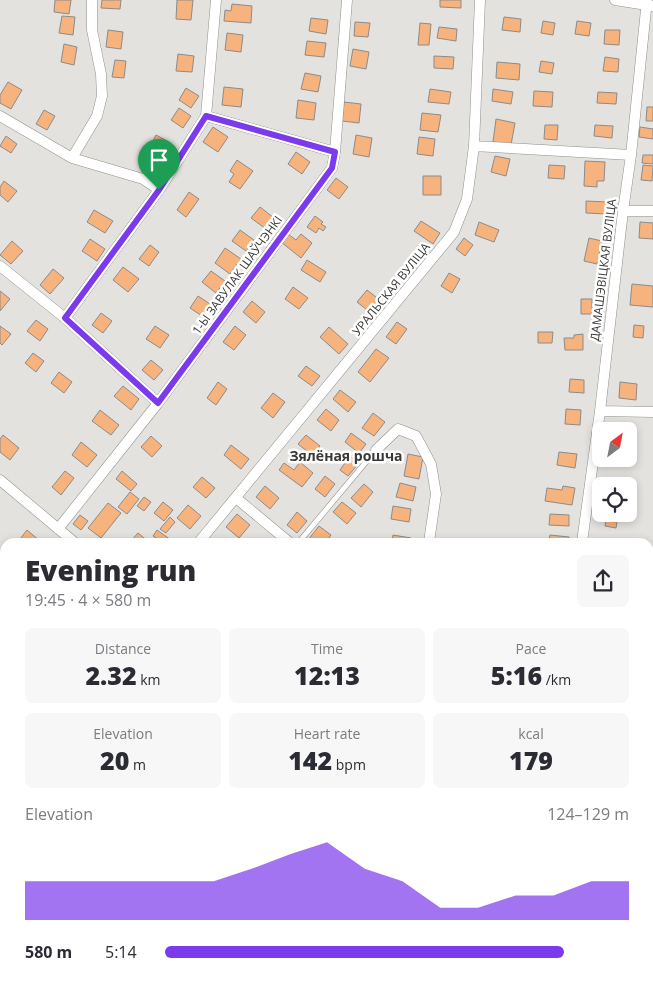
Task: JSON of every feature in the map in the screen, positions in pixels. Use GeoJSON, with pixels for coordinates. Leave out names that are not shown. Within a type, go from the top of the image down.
{"type":"FeatureCollection","features":[{"type":"Feature","properties":{"kind":"street"},"geometry":{"type":"LineString","coordinates":[[72,158],[97,116],[102,96],[101,74],[92,30],[92,0]]}},
{"type":"Feature","properties":{"kind":"street"},"geometry":{"type":"LineString","coordinates":[[65,318],[159,190],[206,116],[216,0]]}},
{"type":"Feature","properties":{"kind":"street","name":"1-Ы ЗАВУЛАК ШАЎЧЭНКІ"},"geometry":{"type":"LineString","coordinates":[[58,529],[158,403],[332,168],[335,152],[347,0]]}},
{"type":"Feature","properties":{"kind":"street","name":"УРАЛЬСКАЯ ВУЛІЦА"},"geometry":{"type":"LineString","coordinates":[[202,538],[454,232],[467,199],[474,146],[480,0]]}},
{"type":"Feature","properties":{"kind":"street"},"geometry":{"type":"LineString","coordinates":[[615,0],[648,3]]}},
{"type":"Feature","properties":{"kind":"street","name":"ДАМАШЭВІЦКАЯ ВУЛІЦА"},"geometry":{"type":"LineString","coordinates":[[583,538],[600,411],[622,211],[631,155],[648,3]]}},
{"type":"Feature","properties":{"kind":"street"},"geometry":{"type":"LineString","coordinates":[[0,116],[72,158],[143,179],[159,190]]}},
{"type":"Feature","properties":{"kind":"street"},"geometry":{"type":"LineString","coordinates":[[206,116],[335,152]]}},
{"type":"Feature","properties":{"kind":"street"},"geometry":{"type":"LineString","coordinates":[[474,146],[631,155]]}},
{"type":"Feature","properties":{"kind":"street"},"geometry":{"type":"LineString","coordinates":[[622,211],[653,211]]}},
{"type":"Feature","properties":{"kind":"street"},"geometry":{"type":"LineString","coordinates":[[0,266],[65,318],[158,403]]}},
{"type":"Feature","properties":{"kind":"street"},"geometry":{"type":"LineString","coordinates":[[600,411],[653,412]]}},
{"type":"Feature","properties":{"kind":"street"},"geometry":{"type":"LineString","coordinates":[[376,450],[398,429],[416,436],[431,464],[436,494],[430,538]]}},
{"type":"Feature","properties":{"kind":"street"},"geometry":{"type":"LineString","coordinates":[[0,480],[69,538]]}},
{"type":"Feature","properties":{"kind":"street"},"geometry":{"type":"LineString","coordinates":[[236,498],[284,538]]}},
{"type":"Feature","properties":{"kind":"lane"},"geometry":{"type":"LineString","coordinates":[[302,538],[376,450]]}},
{"type":"Feature","properties":{"kind":"building"},"geometry":{"type":"Polygon","coordinates":[[[55,0],[71,0],[69,14],[54,12],[55,0]]]}},
{"type":"Feature","properties":{"kind":"building"},"geometry":{"type":"Polygon","coordinates":[[[102,0],[121,0],[120,9],[101,8],[102,0]]]}},
{"type":"Feature","properties":{"kind":"building"},"geometry":{"type":"Polygon","coordinates":[[[177,0],[193,0],[191,20],[176,19],[177,0]]]}},
{"type":"Feature","properties":{"kind":"building"},"geometry":{"type":"Polygon","coordinates":[[[440,0],[461,0],[461,8],[440,7],[440,0]]]}},
{"type":"Feature","properties":{"kind":"building"},"geometry":{"type":"Polygon","coordinates":[[[232,4],[252,6],[251,23],[224,21],[225,10],[231,11],[232,4]]]}},
{"type":"Feature","properties":{"kind":"building"},"geometry":{"type":"Polygon","coordinates":[[[62,16],[75,17],[73,35],[59,33],[62,16]]]}},
{"type":"Feature","properties":{"kind":"building"},"geometry":{"type":"Polygon","coordinates":[[[504,17],[521,19],[520,32],[502,30],[504,17]]]}},
{"type":"Feature","properties":{"kind":"building"},"geometry":{"type":"Polygon","coordinates":[[[311,18],[328,20],[326,34],[309,31],[311,18]]]}},
{"type":"Feature","properties":{"kind":"building"},"geometry":{"type":"Polygon","coordinates":[[[543,21],[555,23],[553,35],[541,33],[543,21]]]}},
{"type":"Feature","properties":{"kind":"building"},"geometry":{"type":"Polygon","coordinates":[[[577,21],[591,23],[589,36],[575,34],[577,21]]]}},
{"type":"Feature","properties":{"kind":"building"},"geometry":{"type":"Polygon","coordinates":[[[355,22],[370,23],[368,37],[354,36],[355,22]]]}},
{"type":"Feature","properties":{"kind":"building"},"geometry":{"type":"Polygon","coordinates":[[[420,23],[431,24],[429,45],[418,45],[420,23]]]}},
{"type":"Feature","properties":{"kind":"building"},"geometry":{"type":"Polygon","coordinates":[[[439,27],[457,29],[456,41],[437,38],[439,27]]]}},
{"type":"Feature","properties":{"kind":"building"},"geometry":{"type":"Polygon","coordinates":[[[108,30],[123,32],[121,49],[106,47],[108,30]]]}},
{"type":"Feature","properties":{"kind":"building"},"geometry":{"type":"Polygon","coordinates":[[[605,30],[620,30],[619,45],[604,44],[605,30]]]}},
{"type":"Feature","properties":{"kind":"building"},"geometry":{"type":"Polygon","coordinates":[[[227,33],[243,35],[241,52],[225,50],[227,33]]]}},
{"type":"Feature","properties":{"kind":"building"},"geometry":{"type":"Polygon","coordinates":[[[307,41],[326,43],[324,57],[305,55],[307,41]]]}},
{"type":"Feature","properties":{"kind":"building"},"geometry":{"type":"Polygon","coordinates":[[[64,44],[77,47],[74,65],[61,62],[64,44]]]}},
{"type":"Feature","properties":{"kind":"building"},"geometry":{"type":"Polygon","coordinates":[[[353,49],[369,52],[366,69],[350,66],[353,49]]]}},
{"type":"Feature","properties":{"kind":"building"},"geometry":{"type":"Polygon","coordinates":[[[178,54],[194,56],[192,72],[176,71],[178,54]]]}},
{"type":"Feature","properties":{"kind":"building"},"geometry":{"type":"Polygon","coordinates":[[[434,56],[454,57],[453,69],[434,68],[434,56]]]}},
{"type":"Feature","properties":{"kind":"building"},"geometry":{"type":"Polygon","coordinates":[[[605,57],[619,59],[618,72],[603,71],[605,57]]]}},
{"type":"Feature","properties":{"kind":"building"},"geometry":{"type":"Polygon","coordinates":[[[115,60],[126,61],[124,78],[112,77],[115,60]]]}},
{"type":"Feature","properties":{"kind":"building"},"geometry":{"type":"Polygon","coordinates":[[[541,61],[554,63],[552,74],[539,72],[541,61]]]}},
{"type":"Feature","properties":{"kind":"building"},"geometry":{"type":"Polygon","coordinates":[[[497,62],[520,64],[519,80],[496,78],[497,62]]]}},
{"type":"Feature","properties":{"kind":"building"},"geometry":{"type":"Polygon","coordinates":[[[305,73],[321,76],[318,92],[301,89],[305,73]]]}},
{"type":"Feature","properties":{"kind":"building"},"geometry":{"type":"Polygon","coordinates":[[[8,82],[22,90],[11,109],[0,103],[0,95],[8,82]]]}},
{"type":"Feature","properties":{"kind":"building"},"geometry":{"type":"Polygon","coordinates":[[[224,87],[243,89],[241,107],[222,105],[224,87]]]}},
{"type":"Feature","properties":{"kind":"building"},"geometry":{"type":"Polygon","coordinates":[[[186,88],[199,96],[191,108],[179,100],[186,88]]]}},
{"type":"Feature","properties":{"kind":"building"},"geometry":{"type":"Polygon","coordinates":[[[430,89],[451,92],[449,104],[428,102],[430,89]]]}},
{"type":"Feature","properties":{"kind":"building"},"geometry":{"type":"Polygon","coordinates":[[[493,89],[513,92],[511,104],[492,101],[493,89]]]}},
{"type":"Feature","properties":{"kind":"building"},"geometry":{"type":"Polygon","coordinates":[[[534,91],[553,92],[552,107],[533,106],[534,91]]]}},
{"type":"Feature","properties":{"kind":"building"},"geometry":{"type":"Polygon","coordinates":[[[598,92],[617,93],[616,104],[597,103],[598,92]]]}},
{"type":"Feature","properties":{"kind":"building"},"geometry":{"type":"Polygon","coordinates":[[[298,100],[316,103],[314,120],[296,118],[298,100]]]}},
{"type":"Feature","properties":{"kind":"building"},"geometry":{"type":"Polygon","coordinates":[[[344,102],[361,104],[359,123],[342,121],[344,102]]]}},
{"type":"Feature","properties":{"kind":"building"},"geometry":{"type":"Polygon","coordinates":[[[647,107],[653,107],[653,121],[646,121],[647,107]]]}},
{"type":"Feature","properties":{"kind":"building"},"geometry":{"type":"Polygon","coordinates":[[[179,108],[191,116],[183,128],[171,120],[179,108]]]}},
{"type":"Feature","properties":{"kind":"building"},"geometry":{"type":"Polygon","coordinates":[[[44,110],[55,116],[47,130],[36,124],[44,110]]]}},
{"type":"Feature","properties":{"kind":"building"},"geometry":{"type":"Polygon","coordinates":[[[422,113],[441,115],[438,132],[420,130],[422,113]]]}},
{"type":"Feature","properties":{"kind":"building"},"geometry":{"type":"Polygon","coordinates":[[[496,119],[515,123],[511,145],[493,142],[496,119]]]}},
{"type":"Feature","properties":{"kind":"building"},"geometry":{"type":"Polygon","coordinates":[[[545,125],[558,125],[557,140],[544,139],[545,125]]]}},
{"type":"Feature","properties":{"kind":"building"},"geometry":{"type":"Polygon","coordinates":[[[595,125],[613,126],[612,138],[594,136],[595,125]]]}},
{"type":"Feature","properties":{"kind":"building"},"geometry":{"type":"Polygon","coordinates":[[[213,127],[228,137],[218,152],[203,142],[213,127]]]}},
{"type":"Feature","properties":{"kind":"building"},"geometry":{"type":"Polygon","coordinates":[[[640,127],[653,129],[653,139],[639,137],[640,127]]]}},
{"type":"Feature","properties":{"kind":"building"},"geometry":{"type":"Polygon","coordinates":[[[156,135],[169,142],[161,158],[148,151],[156,135]]]}},
{"type":"Feature","properties":{"kind":"building"},"geometry":{"type":"Polygon","coordinates":[[[356,135],[372,138],[369,157],[353,154],[356,135]]]}},
{"type":"Feature","properties":{"kind":"building"},"geometry":{"type":"Polygon","coordinates":[[[6,136],[17,144],[11,153],[0,146],[6,136]]]}},
{"type":"Feature","properties":{"kind":"building"},"geometry":{"type":"Polygon","coordinates":[[[419,137],[435,139],[433,156],[417,154],[419,137]]]}},
{"type":"Feature","properties":{"kind":"building"},"geometry":{"type":"Polygon","coordinates":[[[296,152],[310,162],[302,174],[288,164],[296,152]]]}},
{"type":"Feature","properties":{"kind":"building"},"geometry":{"type":"Polygon","coordinates":[[[643,155],[653,155],[653,164],[642,163],[643,155]]]}},
{"type":"Feature","properties":{"kind":"building"},"geometry":{"type":"Polygon","coordinates":[[[495,156],[510,159],[506,176],[491,172],[495,156]]]}},
{"type":"Feature","properties":{"kind":"building"},"geometry":{"type":"Polygon","coordinates":[[[237,160],[253,171],[240,189],[229,182],[234,174],[230,171],[237,160]]]}},
{"type":"Feature","properties":{"kind":"building"},"geometry":{"type":"Polygon","coordinates":[[[585,161],[605,162],[604,181],[597,181],[597,187],[584,186],[585,161]]]}},
{"type":"Feature","properties":{"kind":"building"},"geometry":{"type":"Polygon","coordinates":[[[549,165],[565,166],[564,179],[548,178],[549,165]]]}},
{"type":"Feature","properties":{"kind":"building"},"geometry":{"type":"Polygon","coordinates":[[[643,165],[653,166],[652,181],[641,180],[643,165]]]}},
{"type":"Feature","properties":{"kind":"building"},"geometry":{"type":"Polygon","coordinates":[[[423,176],[441,176],[441,195],[423,195],[423,176]]]}},
{"type":"Feature","properties":{"kind":"building"},"geometry":{"type":"Polygon","coordinates":[[[336,178],[348,187],[339,199],[327,190],[336,178]]]}},
{"type":"Feature","properties":{"kind":"building"},"geometry":{"type":"Polygon","coordinates":[[[4,181],[17,191],[8,202],[0,195],[0,187],[4,181]]]}},
{"type":"Feature","properties":{"kind":"building"},"geometry":{"type":"Polygon","coordinates":[[[189,192],[199,199],[186,217],[177,210],[189,192]]]}},
{"type":"Feature","properties":{"kind":"building"},"geometry":{"type":"Polygon","coordinates":[[[586,201],[608,202],[608,214],[586,213],[586,201]]]}},
{"type":"Feature","properties":{"kind":"building"},"geometry":{"type":"Polygon","coordinates":[[[260,207],[274,218],[266,229],[251,218],[260,207]]]}},
{"type":"Feature","properties":{"kind":"building"},"geometry":{"type":"Polygon","coordinates":[[[94,210],[113,221],[105,233],[87,222],[94,210]]]}},
{"type":"Feature","properties":{"kind":"building"},"geometry":{"type":"Polygon","coordinates":[[[315,216],[326,227],[323,231],[319,228],[316,233],[307,227],[315,216]]]}},
{"type":"Feature","properties":{"kind":"building"},"geometry":{"type":"Polygon","coordinates":[[[421,221],[440,233],[433,244],[414,231],[421,221]]]}},
{"type":"Feature","properties":{"kind":"building"},"geometry":{"type":"Polygon","coordinates":[[[479,222],[499,230],[494,242],[475,235],[479,222]]]}},
{"type":"Feature","properties":{"kind":"building"},"geometry":{"type":"Polygon","coordinates":[[[640,222],[653,223],[653,239],[639,238],[640,222]]]}},
{"type":"Feature","properties":{"kind":"building"},"geometry":{"type":"Polygon","coordinates":[[[240,230],[254,240],[246,251],[232,241],[240,230]]]}},
{"type":"Feature","properties":{"kind":"building"},"geometry":{"type":"Polygon","coordinates":[[[288,234],[296,240],[301,234],[312,243],[301,258],[281,242],[288,234]]]}},
{"type":"Feature","properties":{"kind":"building"},"geometry":{"type":"Polygon","coordinates":[[[464,238],[473,245],[465,256],[456,249],[464,238]]]}},
{"type":"Feature","properties":{"kind":"building"},"geometry":{"type":"Polygon","coordinates":[[[589,238],[602,241],[597,264],[584,261],[589,238]]]}},
{"type":"Feature","properties":{"kind":"building"},"geometry":{"type":"Polygon","coordinates":[[[90,239],[105,249],[97,261],[82,251],[90,239]]]}},
{"type":"Feature","properties":{"kind":"building"},"geometry":{"type":"Polygon","coordinates":[[[12,241],[23,251],[11,264],[0,255],[12,241]]]}},
{"type":"Feature","properties":{"kind":"building"},"geometry":{"type":"Polygon","coordinates":[[[150,245],[159,252],[149,266],[139,259],[150,245]]]}},
{"type":"Feature","properties":{"kind":"building"},"geometry":{"type":"Polygon","coordinates":[[[225,248],[241,259],[230,274],[215,263],[225,248]]]}},
{"type":"Feature","properties":{"kind":"building"},"geometry":{"type":"Polygon","coordinates":[[[307,260],[326,272],[320,282],[301,270],[307,260]]]}},
{"type":"Feature","properties":{"kind":"building"},"geometry":{"type":"Polygon","coordinates":[[[123,267],[139,279],[128,292],[113,280],[123,267]]]}},
{"type":"Feature","properties":{"kind":"building"},"geometry":{"type":"Polygon","coordinates":[[[53,269],[64,278],[50,294],[40,285],[53,269]]]}},
{"type":"Feature","properties":{"kind":"building"},"geometry":{"type":"Polygon","coordinates":[[[211,271],[225,281],[216,293],[202,282],[211,271]]]}},
{"type":"Feature","properties":{"kind":"building"},"geometry":{"type":"Polygon","coordinates":[[[449,273],[460,279],[452,293],[441,286],[449,273]]]}},
{"type":"Feature","properties":{"kind":"building"},"geometry":{"type":"Polygon","coordinates":[[[632,284],[653,286],[653,307],[630,305],[632,284]]]}},
{"type":"Feature","properties":{"kind":"building"},"geometry":{"type":"Polygon","coordinates":[[[293,287],[308,298],[299,309],[285,299],[293,287]]]}},
{"type":"Feature","properties":{"kind":"building"},"geometry":{"type":"Polygon","coordinates":[[[367,290],[381,301],[371,313],[357,302],[367,290]]]}},
{"type":"Feature","properties":{"kind":"building"},"geometry":{"type":"Polygon","coordinates":[[[0,291],[10,299],[0,311],[0,291]]]}},
{"type":"Feature","properties":{"kind":"building"},"geometry":{"type":"Polygon","coordinates":[[[198,296],[210,304],[202,316],[190,308],[198,296]]]}},
{"type":"Feature","properties":{"kind":"building"},"geometry":{"type":"Polygon","coordinates":[[[581,299],[592,299],[592,314],[581,314],[581,299]]]}},
{"type":"Feature","properties":{"kind":"building"},"geometry":{"type":"Polygon","coordinates":[[[252,301],[265,312],[256,323],[243,312],[252,301]]]}},
{"type":"Feature","properties":{"kind":"building"},"geometry":{"type":"Polygon","coordinates":[[[101,313],[112,321],[103,333],[92,325],[101,313]]]}},
{"type":"Feature","properties":{"kind":"building"},"geometry":{"type":"Polygon","coordinates":[[[36,320],[48,329],[40,341],[27,331],[36,320]]]}},
{"type":"Feature","properties":{"kind":"building"},"geometry":{"type":"Polygon","coordinates":[[[397,322],[407,329],[396,344],[386,337],[397,322]]]}},
{"type":"Feature","properties":{"kind":"building"},"geometry":{"type":"Polygon","coordinates":[[[634,325],[644,326],[643,338],[633,337],[634,325]]]}},
{"type":"Feature","properties":{"kind":"building"},"geometry":{"type":"Polygon","coordinates":[[[0,326],[11,334],[2,345],[0,343],[0,326]]]}},
{"type":"Feature","properties":{"kind":"building"},"geometry":{"type":"Polygon","coordinates":[[[155,326],[169,335],[160,348],[146,339],[155,326]]]}},
{"type":"Feature","properties":{"kind":"building"},"geometry":{"type":"Polygon","coordinates":[[[235,326],[246,335],[234,350],[223,342],[235,326]]]}},
{"type":"Feature","properties":{"kind":"building"},"geometry":{"type":"Polygon","coordinates":[[[329,327],[348,344],[339,354],[320,337],[329,327]]]}},
{"type":"Feature","properties":{"kind":"building"},"geometry":{"type":"Polygon","coordinates":[[[538,332],[553,332],[552,343],[538,343],[538,332]]]}},
{"type":"Feature","properties":{"kind":"building"},"geometry":{"type":"Polygon","coordinates":[[[583,334],[583,350],[565,350],[564,338],[574,338],[574,335],[583,334]]]}},
{"type":"Feature","properties":{"kind":"building"},"geometry":{"type":"Polygon","coordinates":[[[376,349],[389,358],[370,382],[358,372],[376,349]]]}},
{"type":"Feature","properties":{"kind":"building"},"geometry":{"type":"Polygon","coordinates":[[[33,353],[44,361],[36,372],[25,363],[33,353]]]}},
{"type":"Feature","properties":{"kind":"building"},"geometry":{"type":"Polygon","coordinates":[[[151,360],[163,370],[154,380],[142,370],[151,360]]]}},
{"type":"Feature","properties":{"kind":"building"},"geometry":{"type":"Polygon","coordinates":[[[306,366],[320,376],[312,386],[298,376],[306,366]]]}},
{"type":"Feature","properties":{"kind":"building"},"geometry":{"type":"Polygon","coordinates":[[[59,372],[72,382],[64,393],[51,383],[59,372]]]}},
{"type":"Feature","properties":{"kind":"building"},"geometry":{"type":"Polygon","coordinates":[[[570,379],[584,380],[584,393],[569,392],[570,379]]]}},
{"type":"Feature","properties":{"kind":"building"},"geometry":{"type":"Polygon","coordinates":[[[218,382],[227,389],[216,405],[207,398],[218,382]]]}},
{"type":"Feature","properties":{"kind":"building"},"geometry":{"type":"Polygon","coordinates":[[[620,382],[637,384],[636,400],[619,398],[620,382]]]}},
{"type":"Feature","properties":{"kind":"building"},"geometry":{"type":"Polygon","coordinates":[[[123,386],[139,399],[131,410],[114,396],[123,386]]]}},
{"type":"Feature","properties":{"kind":"building"},"geometry":{"type":"Polygon","coordinates":[[[340,390],[356,402],[348,412],[333,399],[340,390]]]}},
{"type":"Feature","properties":{"kind":"building"},"geometry":{"type":"Polygon","coordinates":[[[273,393],[285,402],[273,418],[261,408],[273,393]]]}},
{"type":"Feature","properties":{"kind":"building"},"geometry":{"type":"Polygon","coordinates":[[[326,409],[339,420],[331,431],[317,420],[326,409]]]}},
{"type":"Feature","properties":{"kind":"building"},"geometry":{"type":"Polygon","coordinates":[[[566,409],[581,410],[580,425],[565,424],[566,409]]]}},
{"type":"Feature","properties":{"kind":"building"},"geometry":{"type":"Polygon","coordinates":[[[100,410],[119,425],[111,435],[92,421],[100,410]]]}},
{"type":"Feature","properties":{"kind":"building"},"geometry":{"type":"Polygon","coordinates":[[[373,413],[385,422],[374,436],[362,428],[373,413]]]}},
{"type":"Feature","properties":{"kind":"building"},"geometry":{"type":"Polygon","coordinates":[[[351,433],[366,444],[359,453],[345,442],[351,433]]]}},
{"type":"Feature","properties":{"kind":"building"},"geometry":{"type":"Polygon","coordinates":[[[3,435],[19,448],[10,460],[0,452],[0,439],[3,435]]]}},
{"type":"Feature","properties":{"kind":"building"},"geometry":{"type":"Polygon","coordinates":[[[306,435],[320,446],[313,456],[298,444],[306,435]]]}},
{"type":"Feature","properties":{"kind":"building"},"geometry":{"type":"Polygon","coordinates":[[[151,436],[162,446],[152,457],[141,447],[151,436]]]}},
{"type":"Feature","properties":{"kind":"building"},"geometry":{"type":"Polygon","coordinates":[[[81,442],[97,455],[87,467],[72,455],[81,442]]]}},
{"type":"Feature","properties":{"kind":"building"},"geometry":{"type":"Polygon","coordinates":[[[231,445],[249,459],[241,469],[224,455],[231,445]]]}},
{"type":"Feature","properties":{"kind":"building"},"geometry":{"type":"Polygon","coordinates":[[[559,452],[577,454],[575,468],[557,465],[559,452]]]}},
{"type":"Feature","properties":{"kind":"building"},"geometry":{"type":"Polygon","coordinates":[[[408,454],[423,457],[419,479],[404,476],[408,454]]]}},
{"type":"Feature","properties":{"kind":"building"},"geometry":{"type":"Polygon","coordinates":[[[350,456],[359,463],[348,476],[340,470],[350,456]]]}},
{"type":"Feature","properties":{"kind":"building"},"geometry":{"type":"Polygon","coordinates":[[[300,462],[313,473],[302,487],[279,470],[284,463],[294,470],[300,462]]]}},
{"type":"Feature","properties":{"kind":"building"},"geometry":{"type":"Polygon","coordinates":[[[65,471],[74,478],[61,495],[52,487],[65,471]]]}},
{"type":"Feature","properties":{"kind":"building"},"geometry":{"type":"Polygon","coordinates":[[[122,471],[137,484],[131,491],[116,479],[122,471]]]}},
{"type":"Feature","properties":{"kind":"building"},"geometry":{"type":"Polygon","coordinates":[[[325,476],[335,484],[325,497],[315,489],[325,476]]]}},
{"type":"Feature","properties":{"kind":"building"},"geometry":{"type":"Polygon","coordinates":[[[202,477],[215,488],[206,498],[193,487],[202,477]]]}},
{"type":"Feature","properties":{"kind":"building"},"geometry":{"type":"Polygon","coordinates":[[[400,483],[416,487],[413,501],[396,497],[400,483]]]}},
{"type":"Feature","properties":{"kind":"building"},"geometry":{"type":"Polygon","coordinates":[[[364,484],[373,492],[361,507],[351,498],[364,484]]]}},
{"type":"Feature","properties":{"kind":"building"},"geometry":{"type":"Polygon","coordinates":[[[265,486],[279,498],[270,509],[256,497],[265,486]]]}},
{"type":"Feature","properties":{"kind":"building"},"geometry":{"type":"Polygon","coordinates":[[[563,486],[575,488],[572,505],[545,501],[547,488],[562,490],[563,486]]]}},
{"type":"Feature","properties":{"kind":"building"},"geometry":{"type":"Polygon","coordinates":[[[130,492],[139,499],[127,514],[118,507],[130,492]]]}},
{"type":"Feature","properties":{"kind":"building"},"geometry":{"type":"Polygon","coordinates":[[[144,497],[151,502],[144,511],[137,506],[144,497]]]}},
{"type":"Feature","properties":{"kind":"building"},"geometry":{"type":"Polygon","coordinates":[[[163,502],[173,510],[164,521],[154,513],[163,502]]]}},
{"type":"Feature","properties":{"kind":"building"},"geometry":{"type":"Polygon","coordinates":[[[342,502],[356,513],[347,524],[333,512],[342,502]]]}},
{"type":"Feature","properties":{"kind":"building"},"geometry":{"type":"Polygon","coordinates":[[[108,503],[121,513],[101,538],[88,528],[108,503]]]}},
{"type":"Feature","properties":{"kind":"building"},"geometry":{"type":"Polygon","coordinates":[[[188,505],[201,516],[190,529],[177,518],[188,505]]]}},
{"type":"Feature","properties":{"kind":"building"},"geometry":{"type":"Polygon","coordinates":[[[393,506],[411,509],[409,522],[391,519],[393,506]]]}},
{"type":"Feature","properties":{"kind":"building"},"geometry":{"type":"Polygon","coordinates":[[[297,512],[307,521],[297,533],[287,525],[297,512]]]}},
{"type":"Feature","properties":{"kind":"building"},"geometry":{"type":"Polygon","coordinates":[[[237,514],[250,525],[239,538],[226,527],[237,514]]]}},
{"type":"Feature","properties":{"kind":"building"},"geometry":{"type":"Polygon","coordinates":[[[550,514],[569,515],[569,526],[549,525],[550,514]]]}},
{"type":"Feature","properties":{"kind":"building"},"geometry":{"type":"Polygon","coordinates":[[[80,515],[88,521],[81,530],[73,524],[80,515]]]}},
{"type":"Feature","properties":{"kind":"building"},"geometry":{"type":"Polygon","coordinates":[[[170,517],[175,522],[166,533],[160,529],[170,517]]]}},
{"type":"Feature","properties":{"kind":"building"},"geometry":{"type":"Polygon","coordinates":[[[606,522],[617,522],[616,528],[605,526],[606,522]]]}},
{"type":"Feature","properties":{"kind":"building"},"geometry":{"type":"Polygon","coordinates":[[[319,526],[331,535],[329,538],[310,538],[319,526]]]}},
{"type":"Feature","properties":{"kind":"building"},"geometry":{"type":"Polygon","coordinates":[[[27,530],[36,538],[21,538],[27,530]]]}},
{"type":"Feature","properties":{"kind":"building"},"geometry":{"type":"Polygon","coordinates":[[[157,530],[168,538],[156,538],[153,536],[157,530]]]}},
{"type":"Feature","properties":{"kind":"building"},"geometry":{"type":"Polygon","coordinates":[[[138,533],[144,538],[134,538],[138,533]]]}},
{"type":"Feature","properties":{"kind":"building"},"geometry":{"type":"Polygon","coordinates":[[[393,535],[411,538],[393,538],[393,535]]]}},
{"type":"Feature","properties":{"kind":"building"},"geometry":{"type":"Polygon","coordinates":[[[550,535],[569,537],[569,538],[550,538],[550,535]]]}},
{"type":"Feature","properties":{"kind":"district","name":"Зялёная рошча"},"geometry":{"type":"Point","coordinates":[346,455]}},
{"type":"Feature","properties":{"kind":"route"},"geometry":{"type":"LineString","coordinates":[[206,116],[335,152],[332,168],[158,403],[65,318],[159,190],[206,116]]}}]}
